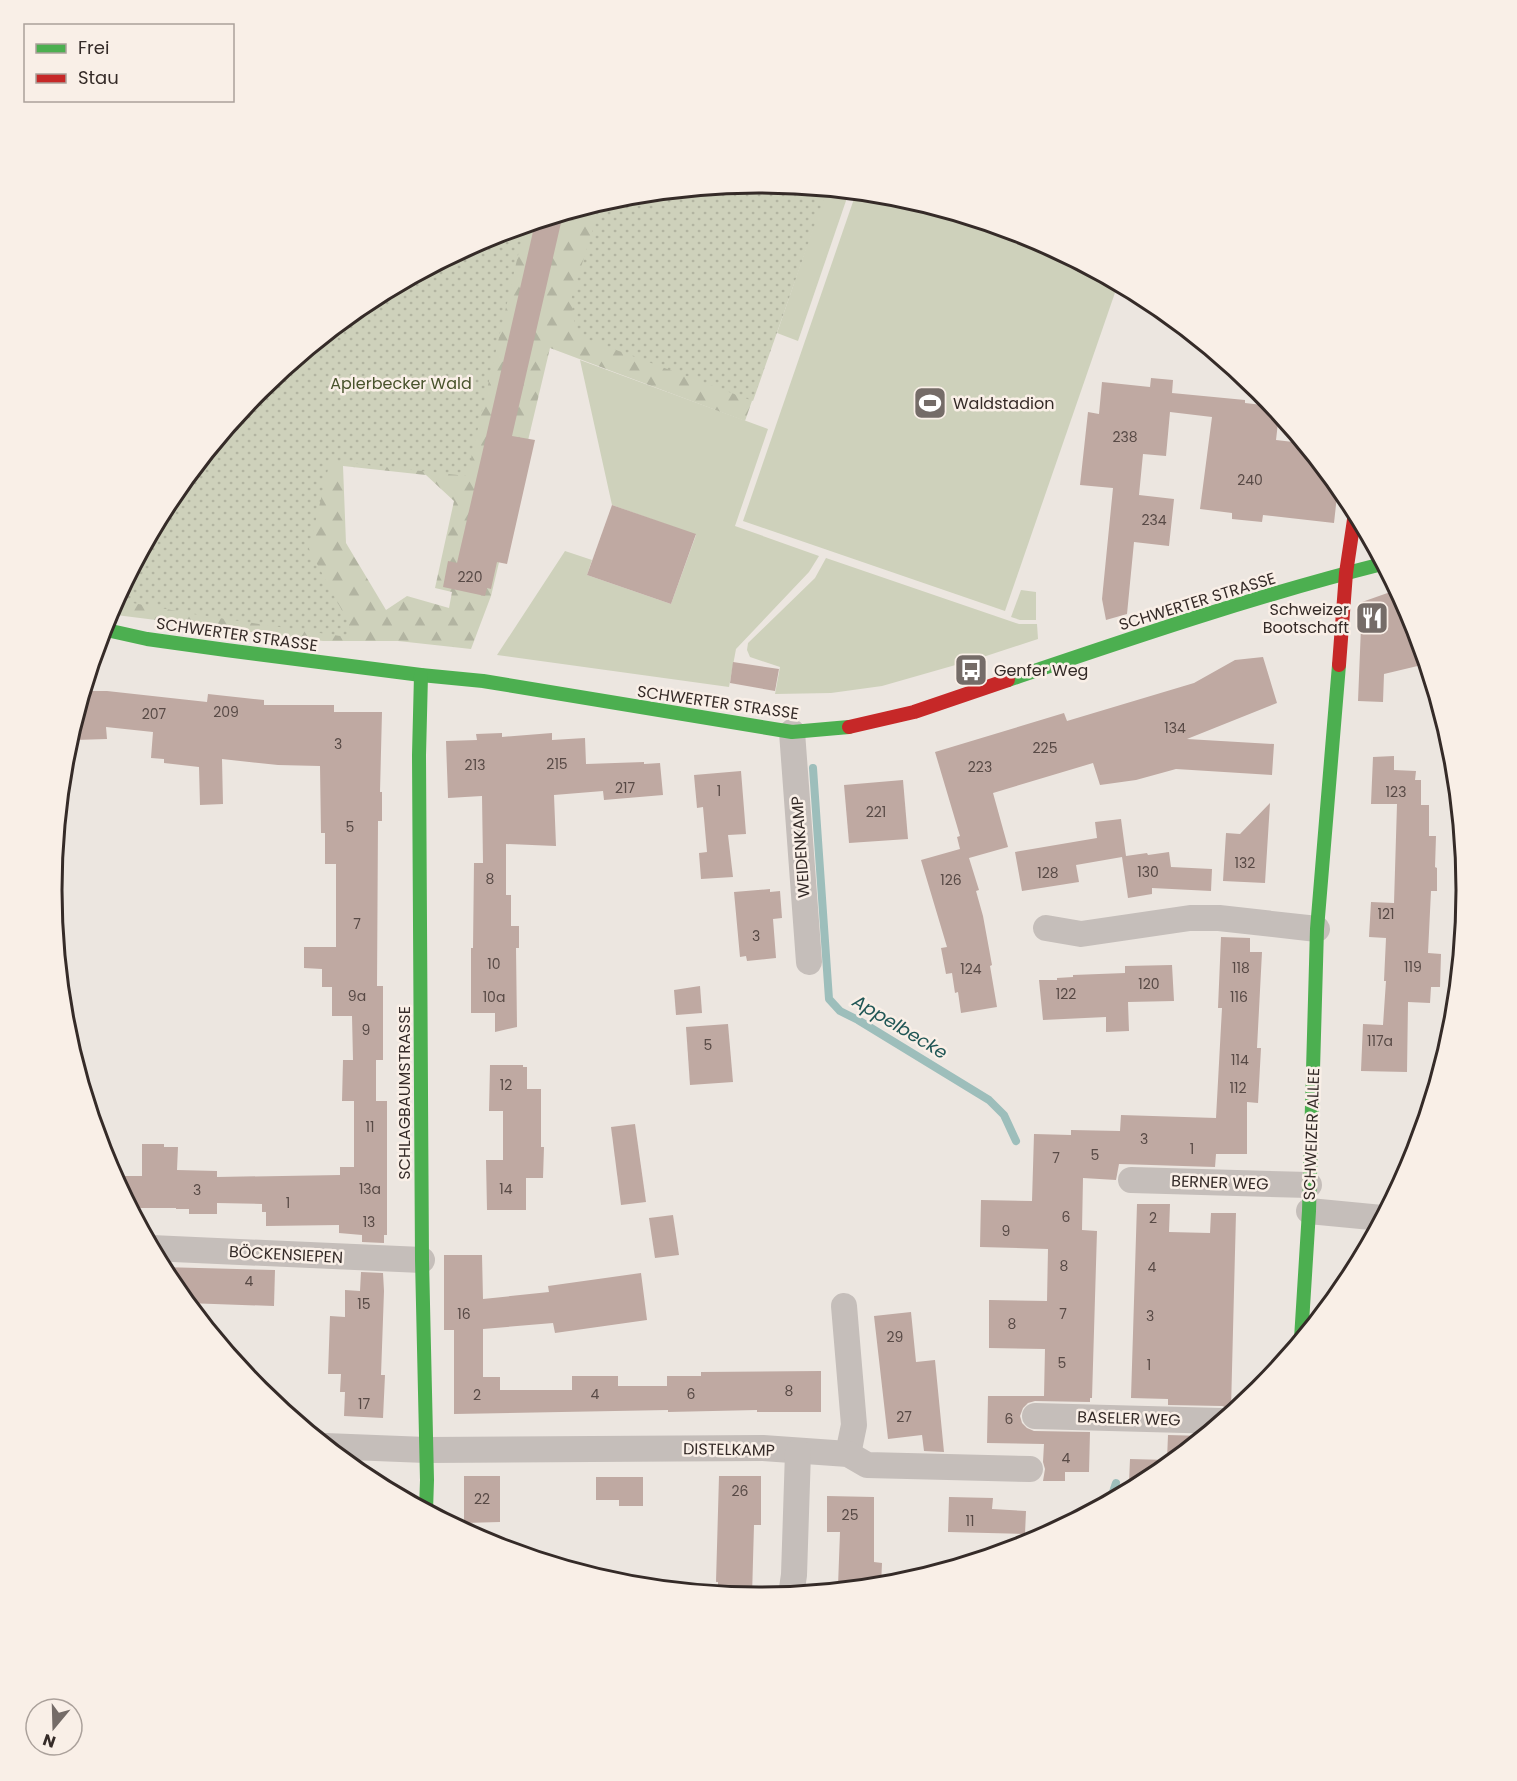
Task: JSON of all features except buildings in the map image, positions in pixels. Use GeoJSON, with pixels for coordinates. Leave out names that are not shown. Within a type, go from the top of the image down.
{"type":"FeatureCollection","features":[{"type":"Feature","properties":{"kind":"street"},"geometry":{"type":"LineString","coordinates":[[1346,573],[1353,527]]}},
{"type":"Feature","properties":{"kind":"street","name":"SCHWERTER STRASSE"},"geometry":{"type":"LineString","coordinates":[[112,631],[158,640],[421,675],[483,681],[792,732],[855,727],[914,712],[1171,625],[1375,566]]}},
{"type":"Feature","properties":{"kind":"street","name":"SCHWEIZER ALLEE"},"geometry":{"type":"LineString","coordinates":[[1302,1327],[1309,1211],[1317,929],[1346,573]]}},
{"type":"Feature","properties":{"kind":"street","name":"SCHLAGBAUMSTRASSE"},"geometry":{"type":"LineString","coordinates":[[421,675],[419,755],[422,1260],[426,1503]]}},
{"type":"Feature","properties":{"kind":"street","name":"WEIDENKAMP"},"geometry":{"type":"LineString","coordinates":[[792,732],[808,962]]}},
{"type":"Feature","properties":{"kind":"street"},"geometry":{"type":"LineString","coordinates":[[1046,927],[1081,934],[1190,918],[1219,918],[1317,929]]}},
{"type":"Feature","properties":{"kind":"street","name":"BERNER WEG"},"geometry":{"type":"LineString","coordinates":[[1131,1180],[1309,1185]]}},
{"type":"Feature","properties":{"kind":"street"},"geometry":{"type":"LineString","coordinates":[[1309,1211],[1374,1217]]}},
{"type":"Feature","properties":{"kind":"street","name":"BÖCKENSIEPEN"},"geometry":{"type":"LineString","coordinates":[[161,1248],[422,1260]]}},
{"type":"Feature","properties":{"kind":"street"},"geometry":{"type":"LineString","coordinates":[[844,1306],[854,1425],[848,1454]]}},
{"type":"Feature","properties":{"kind":"street","name":"BASELER WEG"},"geometry":{"type":"LineString","coordinates":[[1035,1416],[1211,1421]]}},
{"type":"Feature","properties":{"kind":"street","name":"DISTELKAMP"},"geometry":{"type":"LineString","coordinates":[[339,1447],[426,1450],[763,1448],[848,1454],[867,1465],[1030,1469]]}},
{"type":"Feature","properties":{"kind":"street"},"geometry":{"type":"LineString","coordinates":[[792,1587],[798,1452]]}},
{"type":"Feature","properties":{"kind":"green space"},"geometry":{"type":"Polygon","coordinates":[[[758,193],[823,197],[745,421],[550,348],[491,596],[471,649],[398,641],[323,641],[119,615],[133,582],[179,503],[234,431],[299,366],[371,311],[410,287],[450,265],[534,230],[578,217],[668,199],[758,193]],[[343,466],[346,543],[386,610],[407,596],[449,608],[452,592],[435,588],[454,501],[426,475],[343,466]]]}},
{"type":"Feature","properties":{"kind":"green space"},"geometry":{"type":"Polygon","coordinates":[[[758,193],[825,197],[753,401],[576,335],[571,299],[596,219],[596,213],[668,199],[758,193]]]}},
{"type":"Feature","properties":{"kind":"green space"},"geometry":{"type":"Polygon","coordinates":[[[824,197],[847,199],[798,341],[777,333],[824,197]]]}},
{"type":"Feature","properties":{"kind":"green space","name":"Waldstadion"},"geometry":{"type":"Polygon","coordinates":[[[854,200],[939,217],[983,230],[1067,265],[1115,292],[1005,611],[743,521],[854,200]]]}},
{"type":"Feature","properties":{"kind":"green space","name":"Aplerbecker Wald"},"geometry":{"type":"Polygon","coordinates":[[[523,235],[467,476],[330,461],[309,549],[347,620],[350,629],[347,637],[125,602],[155,542],[179,503],[234,431],[299,366],[371,311],[450,265],[523,235]]]}},
{"type":"Feature","properties":{"kind":"green space"},"geometry":{"type":"Polygon","coordinates":[[[580,360],[768,429],[735,526],[819,556],[809,572],[736,649],[729,687],[497,655],[565,551],[592,560],[587,575],[671,604],[696,535],[612,505],[580,360]]]}},
{"type":"Feature","properties":{"kind":"green space"},"geometry":{"type":"Polygon","coordinates":[[[826,558],[1019,624],[1037,624],[1038,639],[882,686],[831,693],[775,694],[780,667],[750,657],[747,650],[748,643],[815,578],[826,558]]]}},
{"type":"Feature","properties":{"kind":"green space"},"geometry":{"type":"Polygon","coordinates":[[[1021,590],[1036,592],[1036,620],[1020,620],[1011,617],[1021,590]]]}},
{"type":"Feature","properties":{"kind":"waterway","name":"Appelbecke"},"geometry":{"type":"LineString","coordinates":[[813,768],[829,999],[840,1011],[989,1100],[1004,1115],[1016,1141]]}},
{"type":"Feature","properties":{"kind":"waterway","name":"Appelbecke"},"geometry":{"type":"LineString","coordinates":[[1114,1490],[1116,1483]]}},
{"type":"Feature","properties":{"kind":"traffic: fast"},"geometry":{"type":"LineString","coordinates":[[1008,680],[1147,633],[1375,566]]}},
{"type":"Feature","properties":{"kind":"traffic: fast"},"geometry":{"type":"LineString","coordinates":[[112,631],[147,639],[226,650],[483,681],[792,732],[849,727]]}},
{"type":"Feature","properties":{"kind":"traffic: fast"},"geometry":{"type":"LineString","coordinates":[[1302,1327],[1309,1211],[1317,929],[1339,665]]}},
{"type":"Feature","properties":{"kind":"traffic: fast"},"geometry":{"type":"LineString","coordinates":[[421,675],[419,755],[422,1260],[426,1503]]}},
{"type":"Feature","properties":{"kind":"traffic: jam"},"geometry":{"type":"LineString","coordinates":[[1339,665],[1346,573],[1353,527]]}},
{"type":"Feature","properties":{"kind":"traffic: jam"},"geometry":{"type":"LineString","coordinates":[[849,727],[914,712],[1008,680]]}},
{"type":"Feature","properties":{"kind":"place","name":"Waldstadion"},"geometry":{"type":"Point","coordinates":[930,403]}},
{"type":"Feature","properties":{"kind":"place","name":"Schweizer Bootschaft"},"geometry":{"type":"Point","coordinates":[1372,618]}},
{"type":"Feature","properties":{"kind":"place","name":"Genfer Weg"},"geometry":{"type":"Point","coordinates":[971,670]}}]}
